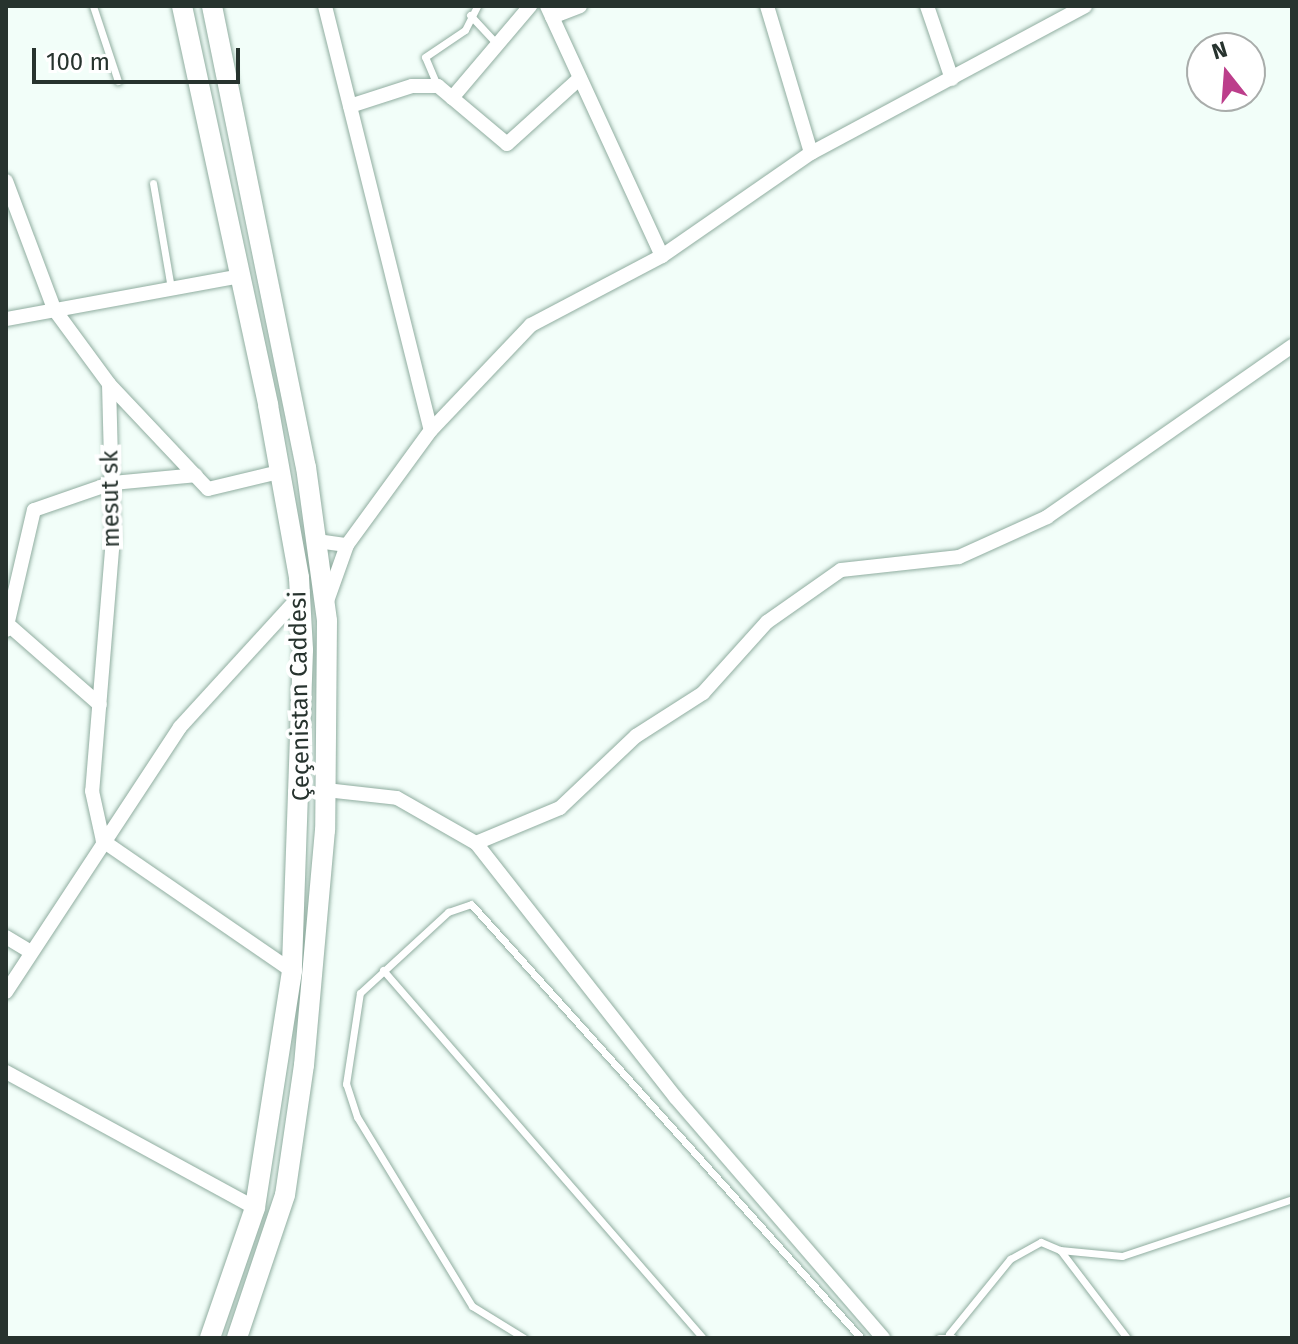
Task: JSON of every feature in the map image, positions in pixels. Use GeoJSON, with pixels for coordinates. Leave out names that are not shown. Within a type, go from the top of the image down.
{"type":"FeatureCollection","features":[{"type":"Feature","properties":{"kind":"main road","name":"Çeçenistan Caddesi"},"geometry":{"type":"LineString","coordinates":[[212,6],[317,541],[325,607],[326,790],[304,1065],[285,1195],[237,1338]]}},
{"type":"Feature","properties":{"kind":"main road","name":"Çeçenistan Caddesi"},"geometry":{"type":"LineString","coordinates":[[180,10],[240,276],[279,472],[300,596],[305,732],[292,971],[255,1208],[210,1338]]}},
{"type":"Feature","properties":{"kind":"street"},"geometry":{"type":"LineString","coordinates":[[325,6],[431,430]]}},
{"type":"Feature","properties":{"kind":"street"},"geometry":{"type":"LineString","coordinates":[[452,98],[530,6]]}},
{"type":"Feature","properties":{"kind":"street"},"geometry":{"type":"LineString","coordinates":[[580,6],[550,12],[662,256]]}},
{"type":"Feature","properties":{"kind":"street"},"geometry":{"type":"LineString","coordinates":[[767,6],[811,153]]}},
{"type":"Feature","properties":{"kind":"street"},"geometry":{"type":"LineString","coordinates":[[927,6],[952,79]]}},
{"type":"Feature","properties":{"kind":"street"},"geometry":{"type":"LineString","coordinates":[[325,607],[347,545],[431,430],[531,325],[662,256],[811,153],[1085,6]]}},
{"type":"Feature","properties":{"kind":"street"},"geometry":{"type":"LineString","coordinates":[[350,106],[412,86],[438,86],[507,144],[580,78]]}},
{"type":"Feature","properties":{"kind":"street"},"geometry":{"type":"LineString","coordinates":[[6,181],[54,309],[109,384],[208,489],[279,472]]}},
{"type":"Feature","properties":{"kind":"street"},"geometry":{"type":"LineString","coordinates":[[6,319],[240,276]]}},
{"type":"Feature","properties":{"kind":"street"},"geometry":{"type":"LineString","coordinates":[[476,843],[560,808],[636,736],[703,693],[767,622],[841,570],[959,557],[1047,517],[1292,346]]}},
{"type":"Feature","properties":{"kind":"street","name":"mesut sk"},"geometry":{"type":"LineString","coordinates":[[103,841],[92,791],[100,705],[112,483],[109,384]]}},
{"type":"Feature","properties":{"kind":"street"},"geometry":{"type":"LineString","coordinates":[[100,705],[9,628],[34,510],[112,483],[196,475]]}},
{"type":"Feature","properties":{"kind":"street"},"geometry":{"type":"LineString","coordinates":[[317,541],[347,545]]}},
{"type":"Feature","properties":{"kind":"street"},"geometry":{"type":"LineString","coordinates":[[6,992],[180,727],[300,596]]}},
{"type":"Feature","properties":{"kind":"street"},"geometry":{"type":"LineString","coordinates":[[326,790],[397,798],[476,843],[676,1098],[883,1338]]}},
{"type":"Feature","properties":{"kind":"street"},"geometry":{"type":"LineString","coordinates":[[103,841],[292,971]]}},
{"type":"Feature","properties":{"kind":"street"},"geometry":{"type":"LineString","coordinates":[[6,937],[31,952]]}},
{"type":"Feature","properties":{"kind":"street"},"geometry":{"type":"LineString","coordinates":[[6,1072],[255,1208]]}},
{"type":"Feature","properties":{"kind":"lane"},"geometry":{"type":"LineString","coordinates":[[93,6],[118,81]]}},
{"type":"Feature","properties":{"kind":"lane"},"geometry":{"type":"LineString","coordinates":[[438,86],[425,57],[465,30],[477,6]]}},
{"type":"Feature","properties":{"kind":"lane"},"geometry":{"type":"LineString","coordinates":[[470,15],[496,43]]}},
{"type":"Feature","properties":{"kind":"lane"},"geometry":{"type":"LineString","coordinates":[[153,183],[171,288]]}},
{"type":"Feature","properties":{"kind":"lane"},"geometry":{"type":"LineString","coordinates":[[524,1338],[472,1306],[357,1117],[346,1084],[349,1026],[360,993],[448,912],[471,904],[489,916],[861,1338]]}},
{"type":"Feature","properties":{"kind":"lane"},"geometry":{"type":"LineString","coordinates":[[383,970],[703,1338]]}},
{"type":"Feature","properties":{"kind":"lane"},"geometry":{"type":"LineString","coordinates":[[939,1338],[951,1336],[1010,1259],[1041,1242],[1060,1250],[1122,1256],[1292,1199]]}},
{"type":"Feature","properties":{"kind":"lane"},"geometry":{"type":"LineString","coordinates":[[1060,1250],[1127,1338]]}}]}
